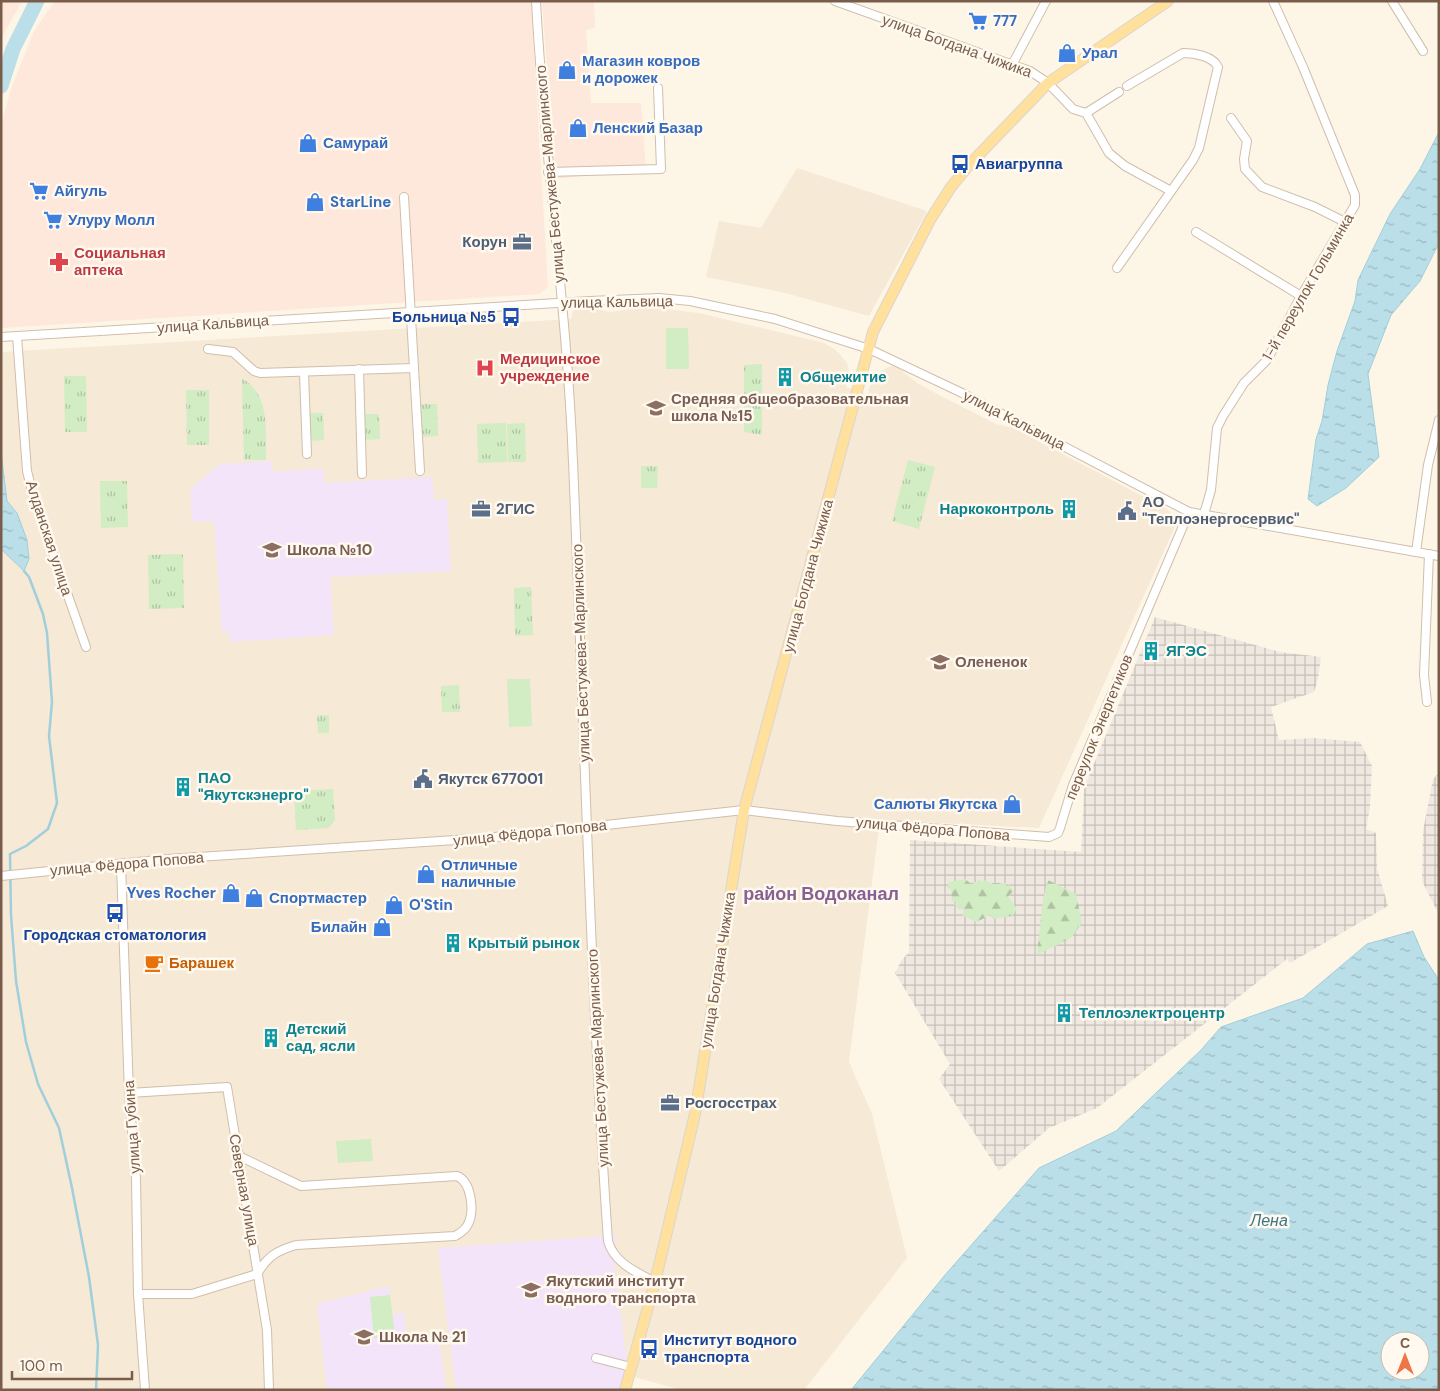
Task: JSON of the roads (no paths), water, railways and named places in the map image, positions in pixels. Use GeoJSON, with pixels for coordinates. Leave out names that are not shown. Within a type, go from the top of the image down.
{"type":"FeatureCollection","features":[{"type":"Feature","properties":{"kind":"main road","name":"улица Богдана Чижика"},"geometry":{"type":"LineString","coordinates":[[625,1390],[655,1282],[695,1114],[744,810],[873,332],[930,220],[951,187],[970,164],[1048,83],[1168,1]]}},
{"type":"Feature","properties":{"kind":"street","name":"улица Бестужева-Марлинского"},"geometry":{"type":"LineString","coordinates":[[536,1],[548,172],[562,302],[573,462],[595,1020],[608,1241],[611,1251],[622,1263],[655,1282]]}},
{"type":"Feature","properties":{"kind":"street","name":"улица Богдана Чижика"},"geometry":{"type":"LineString","coordinates":[[836,1],[1030,71],[1048,83],[1073,109],[1086,113]]}},
{"type":"Feature","properties":{"kind":"street"},"geometry":{"type":"LineString","coordinates":[[1012,65],[1046,1]]}},
{"type":"Feature","properties":{"kind":"street","name":"1-й переулок Гольминка"},"geometry":{"type":"LineString","coordinates":[[1204,514],[1211,490],[1217,428],[1244,382],[1267,360],[1301,296],[1355,205],[1355,195],[1303,67],[1273,1]]}},
{"type":"Feature","properties":{"kind":"street"},"geometry":{"type":"LineString","coordinates":[[1392,1],[1423,51]]}},
{"type":"Feature","properties":{"kind":"street"},"geometry":{"type":"LineString","coordinates":[[1117,268],[1187,170],[1199,148],[1218,67],[1213,60],[1190,53],[1183,53],[1128,86]]}},
{"type":"Feature","properties":{"kind":"street"},"geometry":{"type":"LineString","coordinates":[[548,172],[661,169],[658,88]]}},
{"type":"Feature","properties":{"kind":"street"},"geometry":{"type":"LineString","coordinates":[[1119,92],[1086,113],[1109,153],[1125,166],[1171,192]]}},
{"type":"Feature","properties":{"kind":"street"},"geometry":{"type":"LineString","coordinates":[[1231,118],[1247,141],[1244,159],[1245,169],[1262,187],[1315,207],[1345,222]]}},
{"type":"Feature","properties":{"kind":"street"},"geometry":{"type":"LineString","coordinates":[[404,198],[420,471]]}},
{"type":"Feature","properties":{"kind":"street"},"geometry":{"type":"LineString","coordinates":[[1196,232],[1301,296]]}},
{"type":"Feature","properties":{"kind":"street","name":"улица Кальвица"},"geometry":{"type":"LineString","coordinates":[[1,337],[562,302],[659,298],[690,301],[775,320],[869,349],[960,392],[1189,512]]}},
{"type":"Feature","properties":{"kind":"street","name":"Алданская улица"},"geometry":{"type":"LineString","coordinates":[[17,336],[27,471],[34,500],[86,647]]}},
{"type":"Feature","properties":{"kind":"street"},"geometry":{"type":"LineString","coordinates":[[208,349],[233,352],[260,374],[414,368]]}},
{"type":"Feature","properties":{"kind":"street"},"geometry":{"type":"LineString","coordinates":[[359,369],[362,474]]}},
{"type":"Feature","properties":{"kind":"street"},"geometry":{"type":"LineString","coordinates":[[304,373],[307,454]]}},
{"type":"Feature","properties":{"kind":"street"},"geometry":{"type":"LineString","coordinates":[[1416,552],[1428,465],[1436,439],[1439,420]]}},
{"type":"Feature","properties":{"kind":"street"},"geometry":{"type":"LineString","coordinates":[[1189,512],[1439,556]]}},
{"type":"Feature","properties":{"kind":"street","name":"переулок Энергетиков"},"geometry":{"type":"LineString","coordinates":[[1058,833],[1073,785],[1189,512]]}},
{"type":"Feature","properties":{"kind":"street"},"geometry":{"type":"LineString","coordinates":[[1427,702],[1424,675],[1429,554]]}},
{"type":"Feature","properties":{"kind":"street","name":"улица Фёдора Попова"},"geometry":{"type":"LineString","coordinates":[[7,876],[168,859],[426,843],[744,810],[837,821],[1043,838],[1058,833]]}},
{"type":"Feature","properties":{"kind":"street","name":"улица Губина"},"geometry":{"type":"LineString","coordinates":[[121,865],[129,1093],[136,1178],[138,1294],[145,1390]]}},
{"type":"Feature","properties":{"kind":"street","name":"Северная улица"},"geometry":{"type":"LineString","coordinates":[[129,1093],[227,1087],[267,1330],[268,1390]]}},
{"type":"Feature","properties":{"kind":"street"},"geometry":{"type":"LineString","coordinates":[[138,1294],[192,1294],[257,1274],[267,1258],[278,1250],[296,1245],[455,1236],[463,1232],[470,1217],[469,1190],[464,1180],[452,1176],[301,1186],[239,1156]]}},
{"type":"Feature","properties":{"kind":"street"},"geometry":{"type":"LineString","coordinates":[[596,1358],[631,1368]]}},
{"type":"Feature","properties":{"kind":"water"},"geometry":{"type":"Polygon","coordinates":[[[1439,132],[1439,243],[1420,281],[1391,315],[1368,374],[1379,457],[1346,488],[1317,506],[1308,499],[1316,439],[1322,421],[1328,385],[1337,351],[1355,301],[1358,280],[1390,214],[1420,169],[1439,132]]]}},
{"type":"Feature","properties":{"kind":"water"},"geometry":{"type":"Polygon","coordinates":[[[1,452],[7,501],[17,513],[27,540],[29,559],[24,571],[1,549],[1,452]]]}},
{"type":"Feature","properties":{"kind":"water","name":"Лена"},"geometry":{"type":"Polygon","coordinates":[[[1413,931],[1424,957],[1439,980],[1439,1390],[851,1390],[945,1275],[1039,1168],[1116,1131],[1201,1050],[1221,1027],[1303,998],[1367,944],[1413,931]]]}},
{"type":"Feature","properties":{"kind":"waterway"},"geometry":{"type":"LineString","coordinates":[[1,86],[13,49],[37,1]]}},
{"type":"Feature","properties":{"kind":"waterway"},"geometry":{"type":"LineString","coordinates":[[24,571],[29,577],[43,614],[47,633],[52,702],[49,736],[57,803],[48,829],[26,846],[10,854],[11,915],[16,981],[26,1042],[38,1084],[59,1128],[72,1188],[89,1277],[98,1345],[96,1390]]}},
{"type":"Feature","properties":{"kind":"place","name":"777"},"geometry":{"type":"Point","coordinates":[978,21]}},
{"type":"Feature","properties":{"kind":"place","name":"Урал"},"geometry":{"type":"Point","coordinates":[1067,53]}},
{"type":"Feature","properties":{"kind":"place","name":"Магазин ковров и дорожек"},"geometry":{"type":"Point","coordinates":[567,70]}},
{"type":"Feature","properties":{"kind":"place","name":"Ленский Базар"},"geometry":{"type":"Point","coordinates":[578,128]}},
{"type":"Feature","properties":{"kind":"place","name":"Самурай"},"geometry":{"type":"Point","coordinates":[308,143]}},
{"type":"Feature","properties":{"kind":"place","name":"Авиагруппа"},"geometry":{"type":"Point","coordinates":[960,164]}},
{"type":"Feature","properties":{"kind":"place","name":"Айгуль"},"geometry":{"type":"Point","coordinates":[39,191]}},
{"type":"Feature","properties":{"kind":"place","name":"StarLine"},"geometry":{"type":"Point","coordinates":[315,202]}},
{"type":"Feature","properties":{"kind":"place","name":"Улуру Молл"},"geometry":{"type":"Point","coordinates":[53,220]}},
{"type":"Feature","properties":{"kind":"place","name":"Корун"},"geometry":{"type":"Point","coordinates":[522,242]}},
{"type":"Feature","properties":{"kind":"place","name":"Социальная аптека"},"geometry":{"type":"Point","coordinates":[59,262]}},
{"type":"Feature","properties":{"kind":"place","name":"Больница №5"},"geometry":{"type":"Point","coordinates":[511,317]}},
{"type":"Feature","properties":{"kind":"place","name":"Медицинское учреждение"},"geometry":{"type":"Point","coordinates":[485,368]}},
{"type":"Feature","properties":{"kind":"place","name":"Общежитие"},"geometry":{"type":"Point","coordinates":[785,377]}},
{"type":"Feature","properties":{"kind":"place","name":"Средняя общеобразовательная школа №15"},"geometry":{"type":"Point","coordinates":[656,408]}},
{"type":"Feature","properties":{"kind":"place","name":"2ГИС"},"geometry":{"type":"Point","coordinates":[481,509]}},
{"type":"Feature","properties":{"kind":"place","name":"Наркоконтроль"},"geometry":{"type":"Point","coordinates":[1069,509]}},
{"type":"Feature","properties":{"kind":"place","name":"АО \"Теплоэнергосервис\""},"geometry":{"type":"Point","coordinates":[1127,511]}},
{"type":"Feature","properties":{"kind":"place","name":"Школа №10"},"geometry":{"type":"Point","coordinates":[272,550]}},
{"type":"Feature","properties":{"kind":"place","name":"ЯГЭС"},"geometry":{"type":"Point","coordinates":[1151,651]}},
{"type":"Feature","properties":{"kind":"place","name":"Олененок"},"geometry":{"type":"Point","coordinates":[940,662]}},
{"type":"Feature","properties":{"kind":"place","name":"Якутск 677001"},"geometry":{"type":"Point","coordinates":[423,779]}},
{"type":"Feature","properties":{"kind":"place","name":"ПАО \"Якутскэнерго\""},"geometry":{"type":"Point","coordinates":[183,787]}},
{"type":"Feature","properties":{"kind":"place","name":"Салюты Якутска"},"geometry":{"type":"Point","coordinates":[1012,804]}},
{"type":"Feature","properties":{"kind":"place","name":"Отличные наличные"},"geometry":{"type":"Point","coordinates":[426,874]}},
{"type":"Feature","properties":{"kind":"place","name":"Yves Rocher"},"geometry":{"type":"Point","coordinates":[231,893]}},
{"type":"Feature","properties":{"kind":"place","name":"Спортмастер"},"geometry":{"type":"Point","coordinates":[254,898]}},
{"type":"Feature","properties":{"kind":"place","name":"O'Stin"},"geometry":{"type":"Point","coordinates":[394,905]}},
{"type":"Feature","properties":{"kind":"place","name":"Городская стоматология"},"geometry":{"type":"Point","coordinates":[115,913]}},
{"type":"Feature","properties":{"kind":"place","name":"Билайн"},"geometry":{"type":"Point","coordinates":[382,927]}},
{"type":"Feature","properties":{"kind":"place","name":"Крытый рынок"},"geometry":{"type":"Point","coordinates":[453,943]}},
{"type":"Feature","properties":{"kind":"place","name":"Барашек"},"geometry":{"type":"Point","coordinates":[154,963]}},
{"type":"Feature","properties":{"kind":"place","name":"Теплоэлектроцентр"},"geometry":{"type":"Point","coordinates":[1064,1013]}},
{"type":"Feature","properties":{"kind":"place","name":"Детский сад, ясли"},"geometry":{"type":"Point","coordinates":[271,1038]}},
{"type":"Feature","properties":{"kind":"place","name":"Росгосстрах"},"geometry":{"type":"Point","coordinates":[670,1103]}},
{"type":"Feature","properties":{"kind":"place","name":"Якутский институт водного транспорта"},"geometry":{"type":"Point","coordinates":[531,1290]}},
{"type":"Feature","properties":{"kind":"place","name":"Школа № 21"},"geometry":{"type":"Point","coordinates":[364,1337]}},
{"type":"Feature","properties":{"kind":"place","name":"Институт водного транспорта"},"geometry":{"type":"Point","coordinates":[649,1349]}},
{"type":"Feature","properties":{"kind":"district","name":"район Водоканал"},"geometry":{"type":"Point","coordinates":[821,894]}}]}
